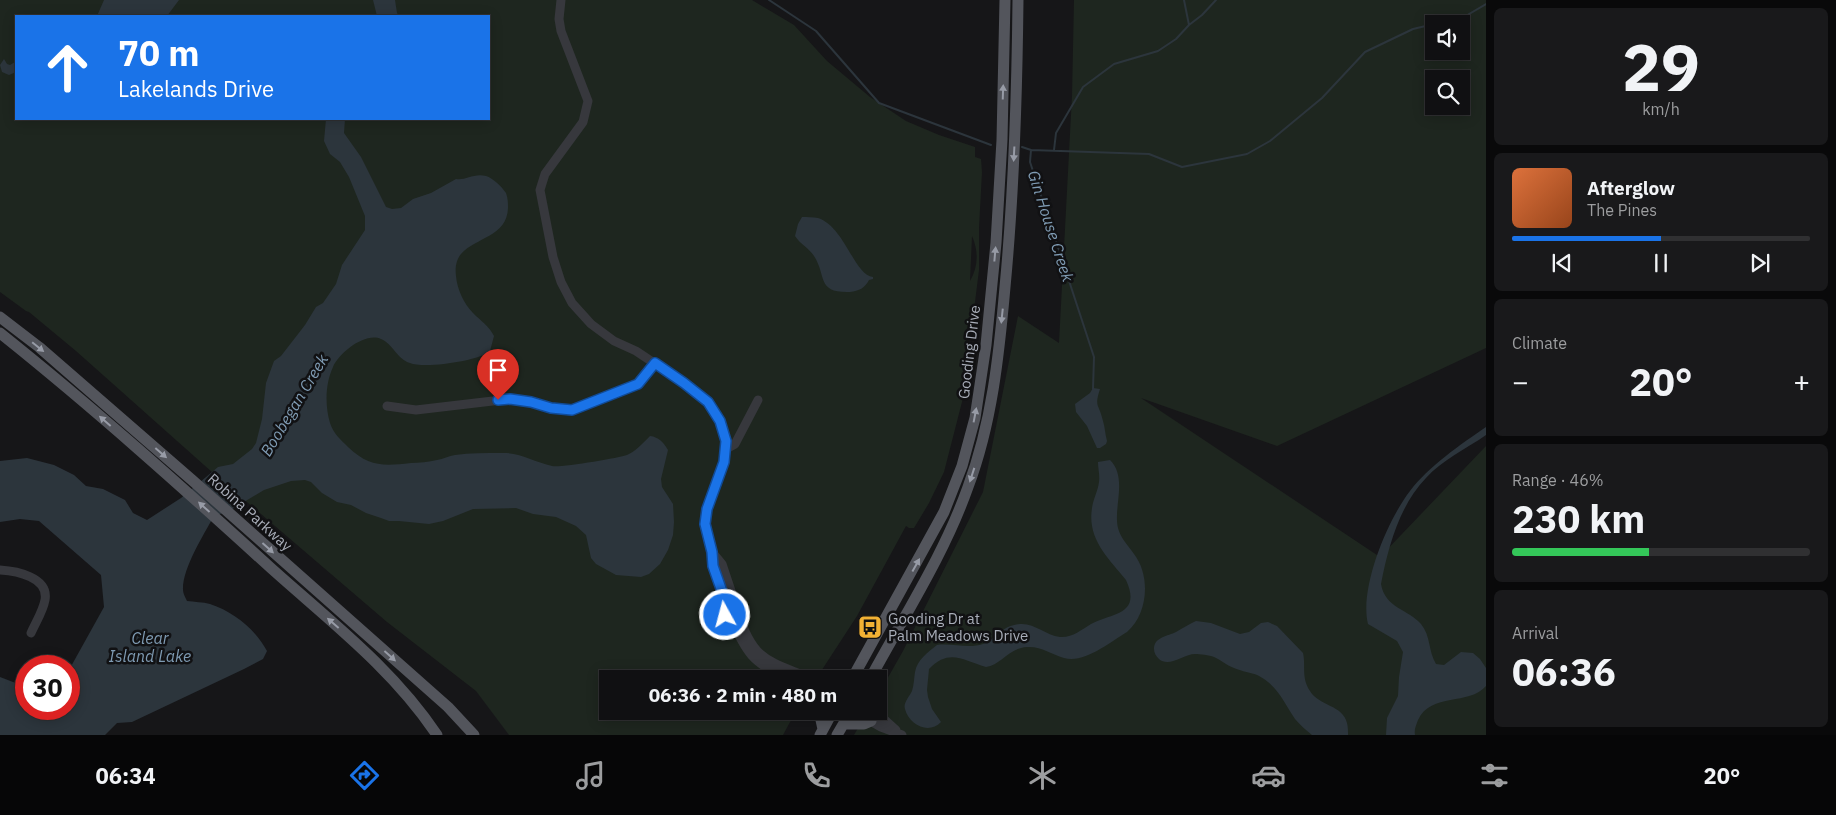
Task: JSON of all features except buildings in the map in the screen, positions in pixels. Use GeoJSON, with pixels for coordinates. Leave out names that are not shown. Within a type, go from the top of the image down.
{"type":"FeatureCollection","features":[{"type":"Feature","properties":{"kind":"main road","name":"Gooding Drive"},"geometry":{"type":"LineString","coordinates":[[857,670],[944,512],[962,466],[975,418],[986,346],[996,244],[1002,140],[1005,0]]}},
{"type":"Feature","properties":{"kind":"main road","name":"Gooding Drive"},"geometry":{"type":"LineString","coordinates":[[875,670],[953,527],[969,486],[985,430],[999,344],[1008,250],[1015,134],[1018,0]]}},
{"type":"Feature","properties":{"kind":"main road","name":"Robina Parkway"},"geometry":{"type":"LineString","coordinates":[[0,317],[39,347],[192,480],[448,707],[474,735]]}},
{"type":"Feature","properties":{"kind":"main road","name":"Robina Parkway"},"geometry":{"type":"LineString","coordinates":[[0,333],[182,487],[366,651],[402,689],[437,735]]}},
{"type":"Feature","properties":{"kind":"main road"},"geometry":{"type":"LineString","coordinates":[[822,732],[829,720]]}},
{"type":"Feature","properties":{"kind":"main road"},"geometry":{"type":"LineString","coordinates":[[838,735],[846,720]]}},
{"type":"Feature","properties":{"kind":"main road"},"geometry":{"type":"LineString","coordinates":[[844,724],[864,724],[867,720]]}},
{"type":"Feature","properties":{"kind":"street"},"geometry":{"type":"LineString","coordinates":[[561,0],[559,19],[561,30],[588,101],[583,122],[544,174],[540,190],[553,257],[561,282],[572,303],[591,324],[614,341],[655,363],[684,383],[708,402],[720,421],[726,441],[726,449],[724,462],[707,509],[705,524],[712,552],[722,564],[729,598],[722,609],[725,615],[735,616],[743,610],[742,604],[739,599],[729,598]]}},
{"type":"Feature","properties":{"kind":"street"},"geometry":{"type":"LineString","coordinates":[[388,406],[416,410],[510,399],[531,402],[551,408],[572,410],[638,384],[655,363]]}},
{"type":"Feature","properties":{"kind":"street"},"geometry":{"type":"LineString","coordinates":[[726,449],[735,444],[758,400]]}},
{"type":"Feature","properties":{"kind":"street"},"geometry":{"type":"LineString","coordinates":[[0,570],[18,571],[32,578],[43,587],[46,598],[31,633]]}},
{"type":"Feature","properties":{"kind":"street"},"geometry":{"type":"LineString","coordinates":[[735,616],[747,650],[759,664],[771,670]]}},
{"type":"Feature","properties":{"kind":"street"},"geometry":{"type":"LineString","coordinates":[[735,616],[754,648],[766,660],[788,670]]}},
{"type":"Feature","properties":{"kind":"street"},"geometry":{"type":"LineString","coordinates":[[885,720],[901,734]]}},
{"type":"Feature","properties":{"kind":"shaded area"},"geometry":{"type":"Polygon","coordinates":[[[0,0],[752,0],[794,25],[827,61],[870,97],[906,121],[975,147],[975,157],[981,159],[979,270],[971,334],[966,335],[965,340],[972,344],[963,398],[944,472],[914,528],[906,526],[857,616],[822,670],[599,670],[599,720],[791,720],[783,735],[509,735],[476,691],[387,622],[29,312],[0,292],[0,0]],[[972,236],[970,281],[977,259],[976,248],[972,236]]]}},
{"type":"Feature","properties":{"kind":"shaded area"},"geometry":{"type":"Polygon","coordinates":[[[1074,0],[1486,0],[1486,348],[1277,446],[1141,398],[1380,557],[1486,446],[1486,735],[854,735],[863,720],[887,720],[887,679],[983,492],[1018,316],[1059,343],[1072,96],[1074,0]]]}},
{"type":"Feature","properties":{"kind":"water"},"geometry":{"type":"Polygon","coordinates":[[[104,0],[179,0],[168,15],[97,15],[104,0]]]}},
{"type":"Feature","properties":{"kind":"water"},"geometry":{"type":"Polygon","coordinates":[[[373,0],[395,0],[398,15],[377,15],[373,0]]]}},
{"type":"Feature","properties":{"kind":"water"},"geometry":{"type":"Polygon","coordinates":[[[4,59],[10,65],[15,62],[15,72],[9,75],[2,72],[0,65],[4,59]]]}},
{"type":"Feature","properties":{"kind":"water"},"geometry":{"type":"Polygon","coordinates":[[[326,120],[345,120],[344,133],[361,157],[386,207],[392,209],[401,208],[413,199],[431,193],[456,179],[481,175],[497,183],[506,193],[508,199],[506,218],[502,225],[490,236],[467,248],[458,259],[456,267],[459,291],[464,301],[494,336],[490,351],[484,355],[464,361],[417,365],[406,361],[389,344],[381,339],[368,338],[360,341],[336,361],[328,381],[328,416],[331,427],[338,436],[356,454],[370,462],[384,465],[421,463],[472,453],[508,453],[557,466],[627,455],[636,450],[650,436],[656,438],[668,450],[661,479],[662,487],[673,504],[673,535],[668,550],[660,564],[649,574],[641,577],[616,575],[596,564],[591,558],[586,535],[576,526],[556,517],[533,514],[516,508],[473,509],[443,521],[429,524],[389,521],[366,513],[351,505],[337,502],[322,493],[311,482],[305,480],[291,481],[264,490],[229,511],[214,516],[194,552],[184,582],[183,591],[187,601],[207,603],[219,607],[243,622],[267,651],[263,659],[132,722],[117,723],[105,735],[0,735],[0,677],[15,683],[15,720],[80,720],[80,655],[77,655],[104,607],[101,575],[39,521],[20,519],[0,522],[0,461],[27,458],[54,465],[74,475],[86,486],[103,489],[125,500],[133,513],[147,520],[181,498],[218,467],[233,464],[252,449],[256,443],[262,419],[266,383],[274,361],[281,356],[305,325],[316,307],[323,303],[336,284],[342,265],[365,230],[365,216],[349,177],[340,162],[330,154],[324,141],[326,120]]]}},
{"type":"Feature","properties":{"kind":"water"},"geometry":{"type":"Polygon","coordinates":[[[802,217],[818,218],[827,223],[842,240],[860,268],[866,274],[873,277],[873,279],[869,280],[861,289],[853,292],[839,292],[827,286],[814,256],[795,236],[802,217]]]}},
{"type":"Feature","properties":{"kind":"water"},"geometry":{"type":"Polygon","coordinates":[[[1093,388],[1100,389],[1097,403],[1104,423],[1107,441],[1100,448],[1097,448],[1087,426],[1076,412],[1075,404],[1090,393],[1093,388]]]}},
{"type":"Feature","properties":{"kind":"water"},"geometry":{"type":"Polygon","coordinates":[[[1486,427],[1486,435],[1439,466],[1417,489],[1396,528],[1381,584],[1383,592],[1392,603],[1421,624],[1436,664],[1444,665],[1461,652],[1473,653],[1486,668],[1486,686],[1470,696],[1441,702],[1424,711],[1418,720],[1415,735],[1386,735],[1387,718],[1398,696],[1403,652],[1397,641],[1368,624],[1366,609],[1368,592],[1377,554],[1393,519],[1417,482],[1445,456],[1486,427]]]}},
{"type":"Feature","properties":{"kind":"water"},"geometry":{"type":"Polygon","coordinates":[[[1110,460],[1118,475],[1117,520],[1119,532],[1139,563],[1145,584],[1143,605],[1134,624],[1127,632],[1105,646],[1080,658],[1064,658],[1041,649],[1027,647],[1015,650],[991,666],[986,667],[963,659],[950,657],[943,659],[929,669],[927,690],[932,709],[941,722],[931,728],[915,724],[907,715],[905,704],[912,691],[918,664],[937,645],[966,646],[983,644],[1004,629],[1020,624],[1030,625],[1055,636],[1068,636],[1122,611],[1127,606],[1130,600],[1130,591],[1126,580],[1100,547],[1091,519],[1099,482],[1098,462],[1110,460]]]}},
{"type":"Feature","properties":{"kind":"water"},"geometry":{"type":"Polygon","coordinates":[[[1196,621],[1211,623],[1240,634],[1249,632],[1261,623],[1268,622],[1277,626],[1303,653],[1305,677],[1310,691],[1319,700],[1336,709],[1345,717],[1348,735],[1312,735],[1295,719],[1280,695],[1268,682],[1255,674],[1234,668],[1214,657],[1195,654],[1167,662],[1159,659],[1154,650],[1156,642],[1196,621]]]}},
{"type":"Feature","properties":{"kind":"waterway"},"geometry":{"type":"LineString","coordinates":[[769,0],[816,31],[879,103],[991,145]]}},
{"type":"Feature","properties":{"kind":"waterway"},"geometry":{"type":"LineString","coordinates":[[1184,0],[1189,25]]}},
{"type":"Feature","properties":{"kind":"waterway"},"geometry":{"type":"LineString","coordinates":[[1054,150],[1056,133],[1083,87],[1114,64],[1158,51],[1176,39],[1216,0]]}},
{"type":"Feature","properties":{"kind":"waterway","name":"Gin House Creek"},"geometry":{"type":"LineString","coordinates":[[1467,15],[1486,4]]}},
{"type":"Feature","properties":{"kind":"waterway","name":"Gin House Creek"},"geometry":{"type":"LineString","coordinates":[[1093,389],[1094,357],[1030,162],[1031,150],[1149,154],[1182,167],[1247,154],[1270,141],[1322,98],[1365,52],[1413,29],[1425,26]]}},
{"type":"Feature","properties":{"kind":"waterway"},"geometry":{"type":"LineString","coordinates":[[1022,147],[1031,150]]}},
{"type":"Feature","properties":{"kind":"place","name":"Gooding Dr at Palm Meadows Drive"},"geometry":{"type":"Point","coordinates":[870,627]}},
{"type":"Feature","properties":{"kind":"route"},"geometry":{"type":"LineString","coordinates":[[498,400],[510,399],[531,402],[551,408],[572,410],[638,384],[655,363],[708,402],[720,421],[726,441],[724,462],[707,509],[705,524],[712,552],[713,566],[725,600],[722,609],[725,615]]}},
{"type":"Feature","properties":{"kind":"water label","name":"Boobegan Creek"},"geometry":{"type":"Point","coordinates":[294,405]}},
{"type":"Feature","properties":{"kind":"water label","name":"Clear Island Lake"},"geometry":{"type":"Point","coordinates":[150,647]}}]}
